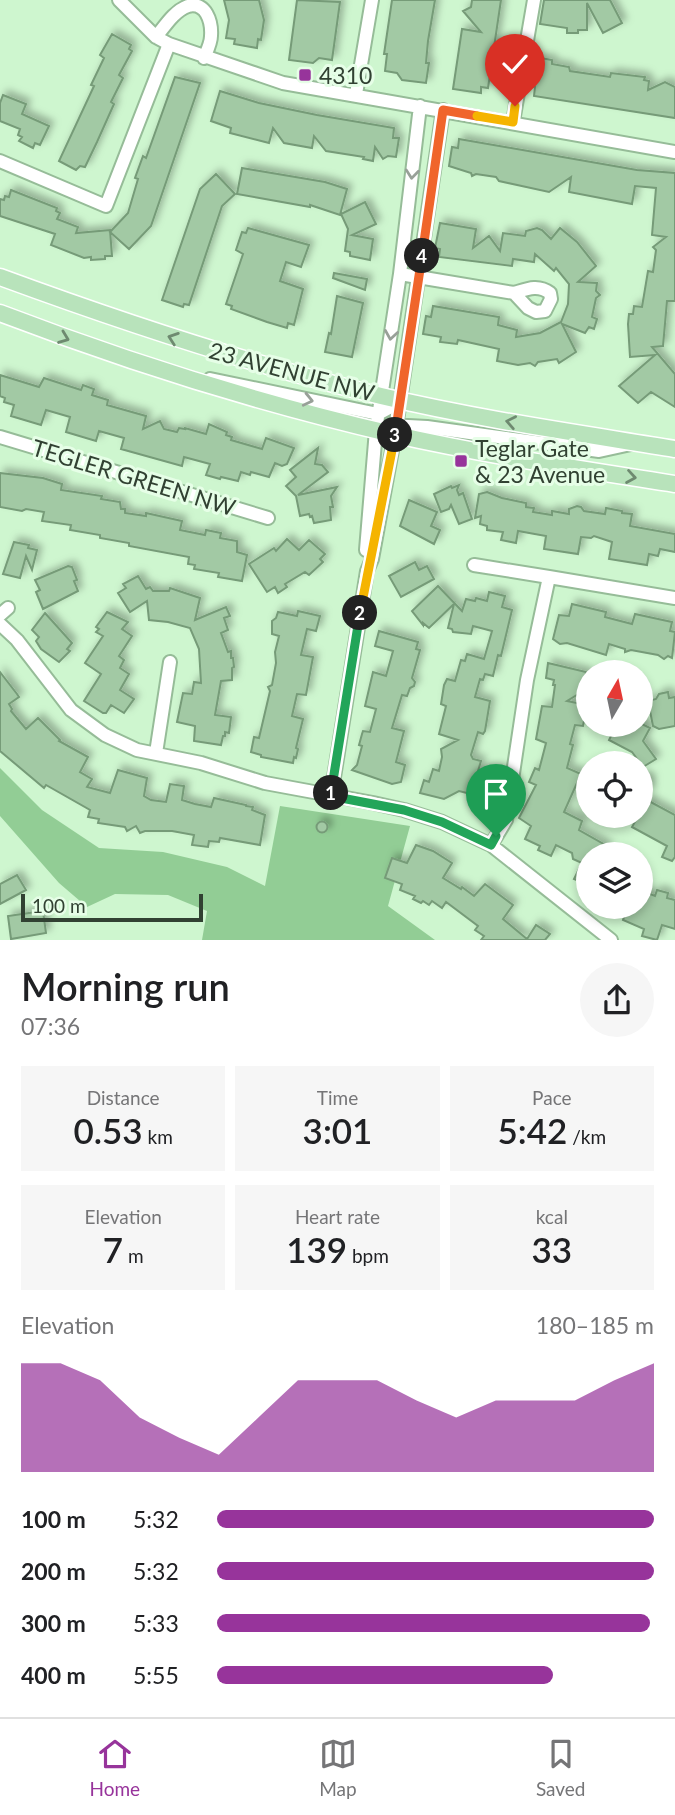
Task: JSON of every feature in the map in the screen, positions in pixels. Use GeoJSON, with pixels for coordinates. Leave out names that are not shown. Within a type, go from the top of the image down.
{"type":"FeatureCollection","features":[{"type":"Feature","properties":{"kind":"main road","name":"23 AVENUE NW"},"geometry":{"type":"LineString","coordinates":[[0,277],[189,343],[381,396],[518,423],[675,449]]}},
{"type":"Feature","properties":{"kind":"main road","name":"23 AVENUE NW"},"geometry":{"type":"LineString","coordinates":[[0,313],[83,345],[276,405],[377,422],[512,457],[675,484]]}},
{"type":"Feature","properties":{"kind":"street"},"geometry":{"type":"LineString","coordinates":[[118,0],[156,37],[169,44],[284,83],[675,152]]}},
{"type":"Feature","properties":{"kind":"street"},"geometry":{"type":"LineString","coordinates":[[356,94],[372,0]]}},
{"type":"Feature","properties":{"kind":"street"},"geometry":{"type":"LineString","coordinates":[[513,122],[534,0]]}},
{"type":"Feature","properties":{"kind":"street"},"geometry":{"type":"LineString","coordinates":[[156,37],[173,16],[186,7],[196,5],[208,15],[211,39],[204,58]]}},
{"type":"Feature","properties":{"kind":"street"},"geometry":{"type":"LineString","coordinates":[[0,161],[106,206],[169,44]]}},
{"type":"Feature","properties":{"kind":"street"},"geometry":{"type":"LineString","coordinates":[[331,796],[367,571],[377,422],[400,274],[419,106]]}},
{"type":"Feature","properties":{"kind":"street"},"geometry":{"type":"LineString","coordinates":[[367,571],[372,559],[396,429],[398,400],[443,110]]}},
{"type":"Feature","properties":{"kind":"street"},"geometry":{"type":"LineString","coordinates":[[400,274],[513,293]]}},
{"type":"Feature","properties":{"kind":"street"},"geometry":{"type":"LineString","coordinates":[[377,422],[398,400]]}},
{"type":"Feature","properties":{"kind":"street"},"geometry":{"type":"LineString","coordinates":[[396,429],[599,451],[638,443]]}},
{"type":"Feature","properties":{"kind":"street","name":"TEGLER GREEN NW"},"geometry":{"type":"LineString","coordinates":[[0,437],[268,518]]}},
{"type":"Feature","properties":{"kind":"street"},"geometry":{"type":"LineString","coordinates":[[474,565],[675,598]]}},
{"type":"Feature","properties":{"kind":"street"},"geometry":{"type":"LineString","coordinates":[[491,845],[506,820],[527,680],[549,577]]}},
{"type":"Feature","properties":{"kind":"street"},"geometry":{"type":"LineString","coordinates":[[0,624],[17,640],[71,710],[105,735],[136,750],[156,752],[225,769],[265,783],[404,810],[442,822],[491,845],[611,940]]}},
{"type":"Feature","properties":{"kind":"street"},"geometry":{"type":"LineString","coordinates":[[156,752],[170,662]]}},
{"type":"Feature","properties":{"kind":"green space"},"geometry":{"type":"Polygon","coordinates":[[[0,768],[42,810],[99,848],[163,852],[227,867],[265,886],[280,806],[410,826],[388,906],[435,940],[202,940],[207,911],[168,895],[115,894],[87,907],[59,883],[0,816],[0,768]]]}},
{"type":"Feature","properties":{"kind":"building"},"geometry":{"type":"Polygon","coordinates":[[[224,0],[259,0],[264,20],[257,48],[234,44],[235,39],[226,38],[229,20],[224,0]]]}},
{"type":"Feature","properties":{"kind":"building"},"geometry":{"type":"Polygon","coordinates":[[[297,0],[340,2],[332,60],[319,58],[313,63],[289,60],[297,0]]]}},
{"type":"Feature","properties":{"kind":"building"},"geometry":{"type":"Polygon","coordinates":[[[392,0],[435,0],[428,41],[426,83],[402,80],[397,73],[385,71],[387,54],[384,54],[392,0]]]}},
{"type":"Feature","properties":{"kind":"building"},"geometry":{"type":"Polygon","coordinates":[[[472,0],[501,0],[488,88],[481,87],[481,93],[453,89],[462,29],[481,32],[463,11],[471,7],[472,0]]]}},
{"type":"Feature","properties":{"kind":"building"},"geometry":{"type":"Polygon","coordinates":[[[544,0],[610,0],[622,23],[603,33],[587,3],[587,30],[567,33],[567,28],[540,24],[544,0]]]}},
{"type":"Feature","properties":{"kind":"building"},"geometry":{"type":"Polygon","coordinates":[[[112,34],[131,45],[129,49],[132,51],[119,75],[123,78],[97,142],[85,167],[80,166],[76,170],[59,161],[94,86],[91,85],[104,58],[100,55],[112,34]]]}},
{"type":"Feature","properties":{"kind":"building"},"geometry":{"type":"Polygon","coordinates":[[[541,58],[552,60],[552,64],[569,67],[570,71],[610,77],[611,73],[645,77],[644,80],[649,81],[648,90],[665,82],[675,87],[675,118],[534,96],[535,87],[531,86],[534,65],[539,65],[541,58]]]}},
{"type":"Feature","properties":{"kind":"building"},"geometry":{"type":"Polygon","coordinates":[[[175,77],[200,83],[151,226],[129,249],[110,232],[128,213],[138,179],[135,178],[143,156],[146,158],[175,77]]]}},
{"type":"Feature","properties":{"kind":"building"},"geometry":{"type":"Polygon","coordinates":[[[220,91],[259,103],[394,128],[393,138],[399,138],[396,157],[388,156],[383,159],[375,147],[373,161],[326,151],[314,136],[312,148],[284,143],[273,128],[269,143],[230,133],[231,128],[211,121],[220,91]]]}},
{"type":"Feature","properties":{"kind":"building"},"geometry":{"type":"Polygon","coordinates":[[[3,95],[26,104],[22,114],[49,126],[40,145],[35,143],[33,148],[19,141],[22,137],[18,135],[20,129],[0,121],[3,95]]]}},
{"type":"Feature","properties":{"kind":"building"},"geometry":{"type":"Polygon","coordinates":[[[459,139],[637,170],[675,173],[675,301],[667,301],[663,346],[652,347],[675,374],[675,407],[651,392],[638,403],[619,386],[655,355],[630,357],[628,324],[629,314],[633,314],[634,306],[642,307],[648,271],[653,272],[656,250],[653,247],[666,237],[652,235],[656,188],[635,186],[632,204],[569,192],[571,177],[549,192],[499,181],[496,177],[476,174],[472,176],[471,173],[449,166],[452,147],[458,148],[459,139]]]}},
{"type":"Feature","properties":{"kind":"building"},"geometry":{"type":"Polygon","coordinates":[[[242,168],[325,182],[347,189],[340,215],[310,205],[237,194],[242,168]]]}},
{"type":"Feature","properties":{"kind":"building"},"geometry":{"type":"Polygon","coordinates":[[[216,174],[235,194],[222,206],[189,305],[184,304],[183,307],[162,300],[200,189],[216,174]]]}},
{"type":"Feature","properties":{"kind":"building"},"geometry":{"type":"Polygon","coordinates":[[[11,190],[57,208],[56,211],[60,213],[57,219],[78,227],[76,233],[110,230],[112,256],[91,260],[91,257],[84,258],[51,245],[55,234],[0,216],[0,199],[9,197],[11,190]]]}},
{"type":"Feature","properties":{"kind":"building"},"geometry":{"type":"Polygon","coordinates":[[[365,202],[376,224],[352,235],[373,239],[370,260],[350,256],[350,252],[345,251],[348,229],[341,214],[365,202]]]}},
{"type":"Feature","properties":{"kind":"building"},"geometry":{"type":"Polygon","coordinates":[[[440,223],[476,229],[473,248],[489,236],[500,251],[503,233],[525,236],[526,231],[537,228],[551,239],[560,228],[577,242],[596,266],[578,282],[597,283],[596,291],[600,295],[596,298],[592,317],[597,319],[594,329],[589,327],[585,333],[562,324],[576,352],[559,363],[557,359],[538,362],[535,366],[530,363],[518,365],[497,361],[499,349],[458,340],[457,344],[440,342],[441,337],[423,334],[426,316],[431,317],[433,306],[499,317],[498,325],[517,330],[516,337],[540,333],[561,322],[568,304],[569,284],[556,268],[554,271],[535,254],[534,262],[513,259],[512,266],[439,257],[440,249],[435,248],[440,223]]]}},
{"type":"Feature","properties":{"kind":"building"},"geometry":{"type":"Polygon","coordinates":[[[248,228],[309,245],[301,267],[286,262],[280,281],[303,289],[294,325],[288,323],[287,328],[267,322],[231,309],[232,306],[226,304],[243,254],[236,250],[242,232],[246,233],[248,228]]]}},
{"type":"Feature","properties":{"kind":"building"},"geometry":{"type":"Polygon","coordinates":[[[334,273],[367,279],[365,290],[333,278],[334,273]]]}},
{"type":"Feature","properties":{"kind":"building"},"geometry":{"type":"Polygon","coordinates":[[[337,296],[363,303],[352,357],[325,352],[337,296]]]}},
{"type":"Feature","properties":{"kind":"building"},"geometry":{"type":"Polygon","coordinates":[[[0,375],[39,387],[44,378],[81,390],[83,385],[94,389],[92,395],[108,400],[107,405],[146,416],[143,429],[160,421],[164,429],[177,432],[179,428],[185,428],[206,434],[209,424],[227,432],[226,435],[232,437],[231,440],[262,449],[266,438],[294,448],[287,464],[282,466],[275,463],[269,477],[241,472],[238,481],[220,479],[206,475],[210,464],[184,457],[182,466],[121,449],[124,438],[99,431],[96,441],[66,432],[70,417],[46,410],[41,425],[11,416],[14,405],[4,402],[5,398],[0,396],[0,375]]]}},
{"type":"Feature","properties":{"kind":"building"},"geometry":{"type":"Polygon","coordinates":[[[318,448],[315,464],[322,465],[328,472],[298,495],[337,487],[331,496],[331,520],[314,523],[309,514],[300,516],[296,496],[286,486],[296,477],[290,470],[318,448]]]}},
{"type":"Feature","properties":{"kind":"building"},"geometry":{"type":"Polygon","coordinates":[[[0,473],[43,478],[62,484],[61,490],[102,496],[101,499],[120,502],[125,513],[146,516],[146,513],[182,521],[180,530],[205,535],[206,530],[221,533],[220,538],[237,541],[237,552],[247,555],[242,581],[218,577],[219,573],[194,569],[195,565],[188,564],[189,557],[129,546],[129,543],[100,538],[100,535],[70,530],[71,525],[42,521],[44,512],[0,507],[0,473]]]}},
{"type":"Feature","properties":{"kind":"building"},"geometry":{"type":"Polygon","coordinates":[[[459,485],[457,490],[459,495],[463,493],[472,519],[459,524],[451,505],[449,509],[441,512],[434,494],[459,485]]]}},
{"type":"Feature","properties":{"kind":"building"},"geometry":{"type":"Polygon","coordinates":[[[487,492],[526,503],[526,507],[534,508],[533,512],[552,515],[552,511],[569,514],[569,509],[577,506],[584,511],[605,514],[606,508],[632,514],[630,526],[675,534],[675,552],[660,549],[658,556],[649,554],[647,565],[609,559],[612,542],[594,536],[581,537],[578,554],[544,549],[546,536],[518,531],[516,543],[501,540],[503,532],[487,530],[487,526],[480,524],[481,516],[475,518],[479,494],[487,492]]]}},
{"type":"Feature","properties":{"kind":"building"},"geometry":{"type":"Polygon","coordinates":[[[409,500],[437,512],[431,526],[440,530],[434,544],[400,526],[409,500]]]}},
{"type":"Feature","properties":{"kind":"building"},"geometry":{"type":"Polygon","coordinates":[[[287,539],[299,550],[309,540],[325,554],[320,559],[323,562],[309,575],[305,572],[285,584],[287,587],[278,593],[275,587],[267,592],[249,564],[274,548],[276,551],[287,539]]]}},
{"type":"Feature","properties":{"kind":"building"},"geometry":{"type":"Polygon","coordinates":[[[14,542],[37,550],[32,570],[26,556],[20,578],[3,574],[14,542]]]}},
{"type":"Feature","properties":{"kind":"building"},"geometry":{"type":"Polygon","coordinates":[[[415,562],[419,570],[427,566],[434,579],[401,597],[389,576],[415,562]]]}},
{"type":"Feature","properties":{"kind":"building"},"geometry":{"type":"Polygon","coordinates":[[[68,566],[72,567],[78,591],[43,609],[36,592],[40,590],[35,580],[68,566]]]}},
{"type":"Feature","properties":{"kind":"building"},"geometry":{"type":"Polygon","coordinates":[[[138,576],[146,589],[150,587],[153,591],[169,591],[170,588],[200,598],[195,620],[226,607],[230,616],[224,618],[228,630],[221,633],[228,652],[231,651],[234,667],[232,680],[221,681],[215,715],[231,717],[229,733],[225,732],[221,745],[194,741],[195,726],[177,722],[183,693],[192,694],[194,682],[201,683],[199,649],[190,628],[149,620],[147,601],[130,612],[118,593],[126,588],[123,584],[138,576]]]}},
{"type":"Feature","properties":{"kind":"building"},"geometry":{"type":"Polygon","coordinates":[[[438,586],[462,611],[466,599],[487,601],[489,592],[505,596],[502,607],[512,610],[501,656],[498,655],[493,676],[485,674],[483,680],[480,679],[475,697],[490,701],[485,731],[483,734],[478,732],[471,755],[473,759],[481,761],[471,794],[459,791],[444,799],[420,793],[424,780],[429,782],[433,769],[439,771],[441,749],[458,740],[439,734],[446,706],[441,704],[444,685],[447,679],[455,681],[461,660],[465,661],[467,654],[484,659],[492,631],[473,626],[471,634],[453,632],[448,628],[454,604],[429,628],[423,625],[412,611],[438,586]]]}},
{"type":"Feature","properties":{"kind":"building"},"geometry":{"type":"Polygon","coordinates":[[[572,604],[606,612],[605,617],[632,624],[635,614],[672,622],[670,631],[675,632],[672,658],[668,656],[664,659],[658,655],[631,650],[625,652],[625,649],[609,644],[606,655],[567,643],[560,644],[553,639],[559,615],[569,616],[572,604]]]}},
{"type":"Feature","properties":{"kind":"building"},"geometry":{"type":"Polygon","coordinates":[[[298,611],[320,616],[316,631],[307,629],[301,655],[313,657],[306,695],[297,694],[292,716],[303,719],[293,763],[261,757],[251,752],[254,737],[259,738],[270,691],[268,687],[272,685],[276,663],[275,652],[279,636],[272,634],[272,621],[278,612],[297,616],[298,611]]]}},
{"type":"Feature","properties":{"kind":"building"},"geometry":{"type":"Polygon","coordinates":[[[107,612],[128,622],[122,629],[132,636],[119,656],[124,660],[120,668],[129,674],[120,690],[134,699],[124,713],[111,705],[106,713],[103,713],[84,701],[101,674],[85,663],[103,636],[96,632],[99,629],[96,627],[107,612]]]}},
{"type":"Feature","properties":{"kind":"building"},"geometry":{"type":"Polygon","coordinates":[[[45,613],[72,643],[67,649],[70,651],[59,662],[41,649],[36,641],[39,637],[32,630],[45,613]]]}},
{"type":"Feature","properties":{"kind":"building"},"geometry":{"type":"Polygon","coordinates":[[[379,631],[418,642],[416,649],[420,650],[412,678],[414,686],[410,688],[407,696],[402,695],[392,728],[404,731],[396,762],[405,765],[401,782],[392,784],[352,770],[357,765],[363,731],[370,732],[376,709],[365,706],[373,672],[386,676],[393,651],[375,646],[379,631]]]}},
{"type":"Feature","properties":{"kind":"building"},"geometry":{"type":"Polygon","coordinates":[[[548,663],[576,670],[576,696],[567,701],[576,703],[576,725],[567,768],[576,772],[576,785],[564,812],[576,818],[576,828],[600,842],[576,842],[576,860],[572,853],[556,845],[551,856],[538,850],[540,846],[525,839],[531,826],[519,818],[536,785],[529,782],[535,768],[539,770],[546,743],[536,739],[542,706],[552,707],[554,680],[546,678],[548,663]]]}},
{"type":"Feature","properties":{"kind":"building"},"geometry":{"type":"Polygon","coordinates":[[[0,672],[19,697],[9,704],[11,711],[26,729],[38,718],[59,741],[88,757],[80,772],[92,779],[87,787],[110,793],[118,770],[147,778],[144,796],[151,800],[166,802],[170,784],[184,786],[182,800],[195,804],[211,807],[214,798],[253,807],[252,810],[265,815],[260,845],[220,838],[219,842],[209,841],[208,847],[192,845],[194,835],[172,831],[140,833],[136,826],[127,831],[125,827],[98,823],[99,819],[88,817],[90,810],[46,785],[44,788],[0,751],[0,672]]]}},
{"type":"Feature","properties":{"kind":"building"},"geometry":{"type":"Polygon","coordinates":[[[668,692],[669,698],[675,697],[675,726],[659,729],[653,726],[653,700],[659,694],[668,692]]]}},
{"type":"Feature","properties":{"kind":"building"},"geometry":{"type":"Polygon","coordinates":[[[610,737],[645,737],[643,741],[650,751],[630,751],[609,740],[610,737]]]}},
{"type":"Feature","properties":{"kind":"building"},"geometry":{"type":"Polygon","coordinates":[[[653,803],[675,815],[675,857],[672,861],[662,857],[667,846],[634,828],[653,828],[653,803]]]}},
{"type":"Feature","properties":{"kind":"building"},"geometry":{"type":"Polygon","coordinates":[[[322,821],[328,827],[322,833],[316,827],[322,821]]]}},
{"type":"Feature","properties":{"kind":"building"},"geometry":{"type":"Polygon","coordinates":[[[416,845],[433,851],[452,863],[443,878],[474,896],[485,884],[513,905],[503,919],[527,939],[536,925],[550,934],[545,940],[481,940],[484,936],[475,930],[478,926],[446,902],[442,908],[432,901],[429,905],[413,899],[415,896],[400,890],[402,884],[385,878],[392,858],[407,863],[416,845]]]}},
{"type":"Feature","properties":{"kind":"building"},"geometry":{"type":"Polygon","coordinates":[[[17,875],[26,890],[0,904],[0,884],[17,875]]]}},
{"type":"Feature","properties":{"kind":"building"},"geometry":{"type":"Polygon","coordinates":[[[657,890],[668,893],[667,898],[675,900],[675,929],[662,925],[657,940],[642,936],[644,929],[623,920],[653,919],[653,895],[657,890]]]}},
{"type":"Feature","properties":{"kind":"building"},"geometry":{"type":"Polygon","coordinates":[[[43,911],[46,933],[11,939],[8,916],[43,911]]]}},
{"type":"Feature","properties":{"kind":"place","name":"4310"},"geometry":{"type":"Point","coordinates":[305,75]}},
{"type":"Feature","properties":{"kind":"place","name":"Teglar Gate & 23 Avenue"},"geometry":{"type":"Point","coordinates":[461,461]}},
{"type":"Feature","properties":{"kind":"route"},"geometry":{"type":"LineString","coordinates":[[496,836],[491,845],[442,822],[404,810],[331,796],[367,571],[372,559],[395,434],[443,110],[513,122],[515,106]]}}]}
